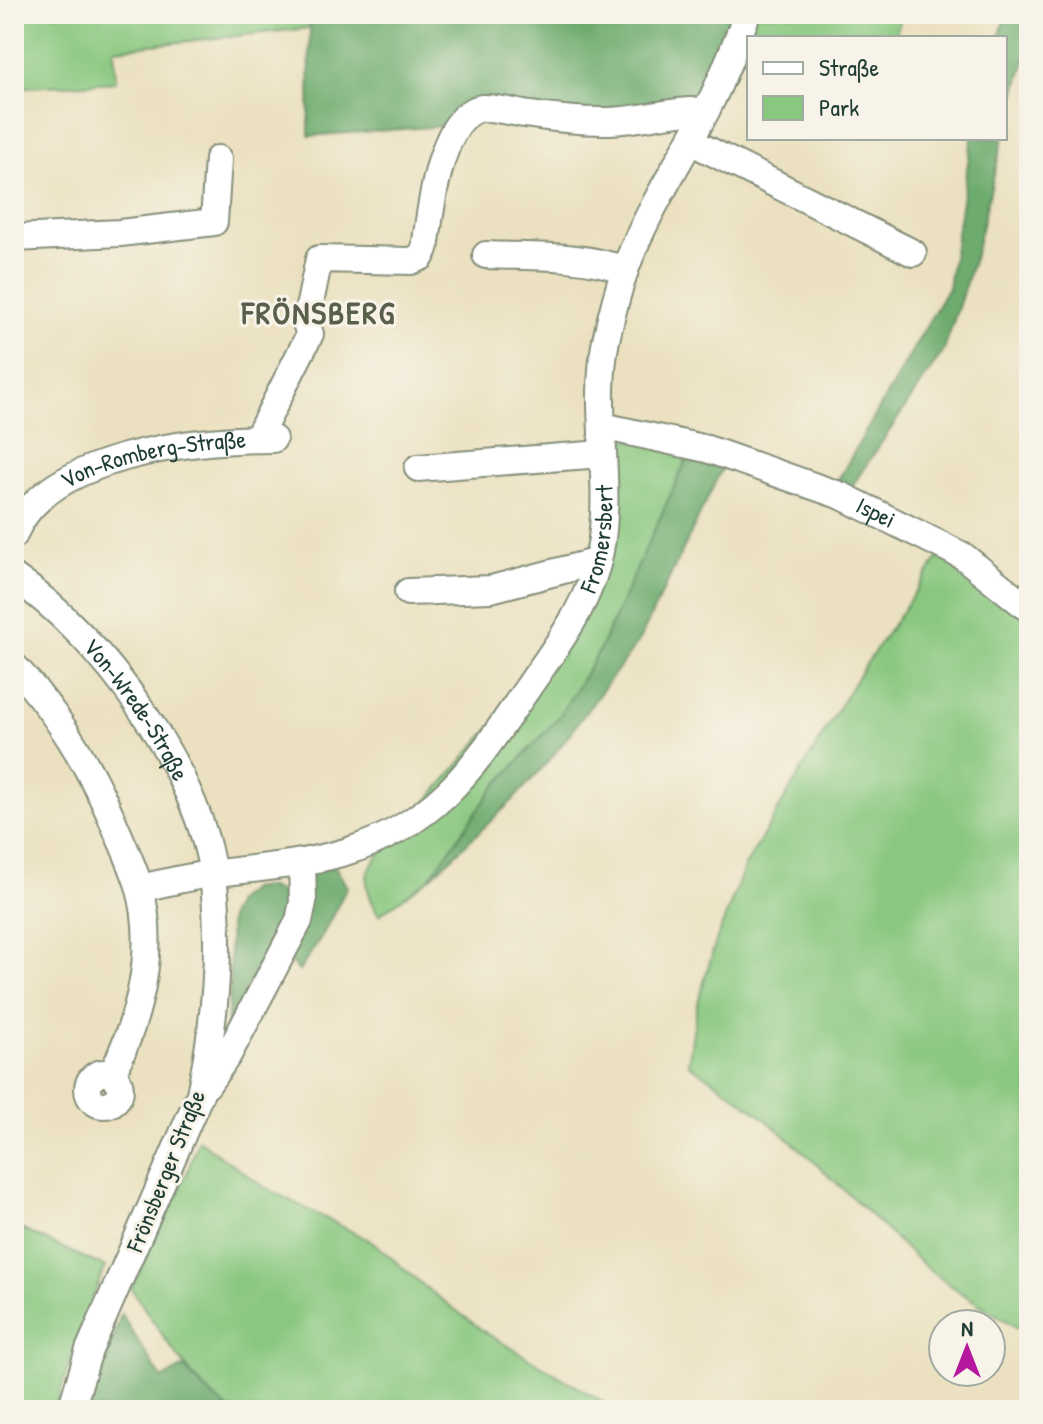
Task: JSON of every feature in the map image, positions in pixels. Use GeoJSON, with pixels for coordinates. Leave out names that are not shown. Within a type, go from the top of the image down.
{"type":"FeatureCollection","features":[{"type":"Feature","properties":{"kind":"street","name":"Fromersbert"},"geometry":{"type":"LineString","coordinates":[[140,888],[341,855],[387,837],[446,795],[483,752],[575,619],[587,595],[598,561],[605,511],[601,374],[625,270],[706,111],[747,14]]}},
{"type":"Feature","properties":{"kind":"street","name":"Von-Romberg-Straße"},"geometry":{"type":"LineString","coordinates":[[14,535],[26,511],[43,494],[89,469],[166,448],[265,439],[310,334],[306,323],[319,259],[411,261],[421,257],[425,249],[435,180],[444,152],[465,116],[484,108],[555,119],[606,121],[685,110],[706,111]]}},
{"type":"Feature","properties":{"kind":"street"},"geometry":{"type":"LineString","coordinates":[[690,141],[913,253]]}},
{"type":"Feature","properties":{"kind":"street"},"geometry":{"type":"LineString","coordinates":[[14,238],[120,233],[214,222],[218,159]]}},
{"type":"Feature","properties":{"kind":"street"},"geometry":{"type":"LineString","coordinates":[[486,255],[583,259],[601,261],[625,270]]}},
{"type":"Feature","properties":{"kind":"street","name":"Ispei"},"geometry":{"type":"LineString","coordinates":[[602,426],[707,449],[811,483],[941,543],[963,556],[1029,609]]}},
{"type":"Feature","properties":{"kind":"street"},"geometry":{"type":"LineString","coordinates":[[418,468],[602,454]]}},
{"type":"Feature","properties":{"kind":"street"},"geometry":{"type":"LineString","coordinates":[[408,592],[491,589],[598,561]]}},
{"type":"Feature","properties":{"kind":"street","name":"Von-Wrede-Straße"},"geometry":{"type":"LineString","coordinates":[[14,577],[53,608],[136,699],[186,790],[212,874]]}},
{"type":"Feature","properties":{"kind":"street"},"geometry":{"type":"LineString","coordinates":[[14,666],[39,692],[94,777],[140,888],[145,929],[142,990],[132,1031],[112,1075]]}},
{"type":"Feature","properties":{"kind":"street"},"geometry":{"type":"LineString","coordinates":[[200,1094],[228,1055],[299,921],[303,902],[302,863]]}},
{"type":"Feature","properties":{"kind":"street","name":"Frönsberger Straße"},"geometry":{"type":"LineString","coordinates":[[71,1410],[89,1350],[200,1094],[209,1050],[215,993],[212,874]]}},
{"type":"Feature","properties":{"kind":"green space"},"geometry":{"type":"Polygon","coordinates":[[[14,14],[310,14],[310,28],[114,49],[116,82],[14,88],[14,14]]]}},
{"type":"Feature","properties":{"kind":"green space"},"geometry":{"type":"Polygon","coordinates":[[[310,14],[741,14],[705,97],[672,95],[664,104],[635,112],[557,112],[445,126],[309,136],[310,14]]]}},
{"type":"Feature","properties":{"kind":"green space"},"geometry":{"type":"Polygon","coordinates":[[[755,14],[903,14],[895,36],[747,36],[755,14]]]}},
{"type":"Feature","properties":{"kind":"green space"},"geometry":{"type":"Polygon","coordinates":[[[1006,14],[1029,14],[1029,47],[1007,121],[1007,36],[1000,36],[1006,14]]]}},
{"type":"Feature","properties":{"kind":"green space"},"geometry":{"type":"Polygon","coordinates":[[[747,36],[747,59],[740,56],[747,36]]]}},
{"type":"Feature","properties":{"kind":"green space"},"geometry":{"type":"Polygon","coordinates":[[[972,140],[1003,140],[974,258],[944,350],[848,492],[834,487],[948,288],[972,140]]]}},
{"type":"Feature","properties":{"kind":"green space"},"geometry":{"type":"Polygon","coordinates":[[[619,438],[690,452],[600,649],[559,717],[493,789],[429,879],[379,915],[367,884],[375,860],[577,627],[612,444],[619,438]]]}},
{"type":"Feature","properties":{"kind":"green space"},"geometry":{"type":"Polygon","coordinates":[[[690,452],[726,460],[639,641],[553,756],[513,800],[429,879],[493,789],[559,717],[600,649],[690,452]]]}},
{"type":"Feature","properties":{"kind":"green space"},"geometry":{"type":"Polygon","coordinates":[[[943,551],[1029,614],[1029,1335],[1007,1321],[1007,1308],[986,1308],[930,1270],[780,1131],[688,1064],[697,1006],[715,944],[745,866],[856,679],[943,551]]]}},
{"type":"Feature","properties":{"kind":"green space"},"geometry":{"type":"Polygon","coordinates":[[[335,866],[347,887],[323,934],[299,971],[289,960],[312,873],[335,866]]]}},
{"type":"Feature","properties":{"kind":"green space"},"geometry":{"type":"Polygon","coordinates":[[[265,887],[280,891],[284,900],[283,915],[227,1028],[229,917],[237,900],[251,889],[265,887]]]}},
{"type":"Feature","properties":{"kind":"green space"},"geometry":{"type":"Polygon","coordinates":[[[198,1140],[267,1189],[373,1242],[486,1333],[617,1410],[229,1410],[187,1368],[131,1288],[187,1173],[198,1140]]]}},
{"type":"Feature","properties":{"kind":"green space"},"geometry":{"type":"Polygon","coordinates":[[[14,1226],[105,1267],[81,1326],[55,1410],[14,1410],[14,1226]]]}},
{"type":"Feature","properties":{"kind":"green space"},"geometry":{"type":"Polygon","coordinates":[[[121,1314],[162,1379],[184,1367],[229,1410],[90,1410],[121,1314]]]}},
{"type":"Feature","properties":{"kind":"district","name":"FRÖNSBERG"},"geometry":{"type":"Point","coordinates":[319,313]}}]}
